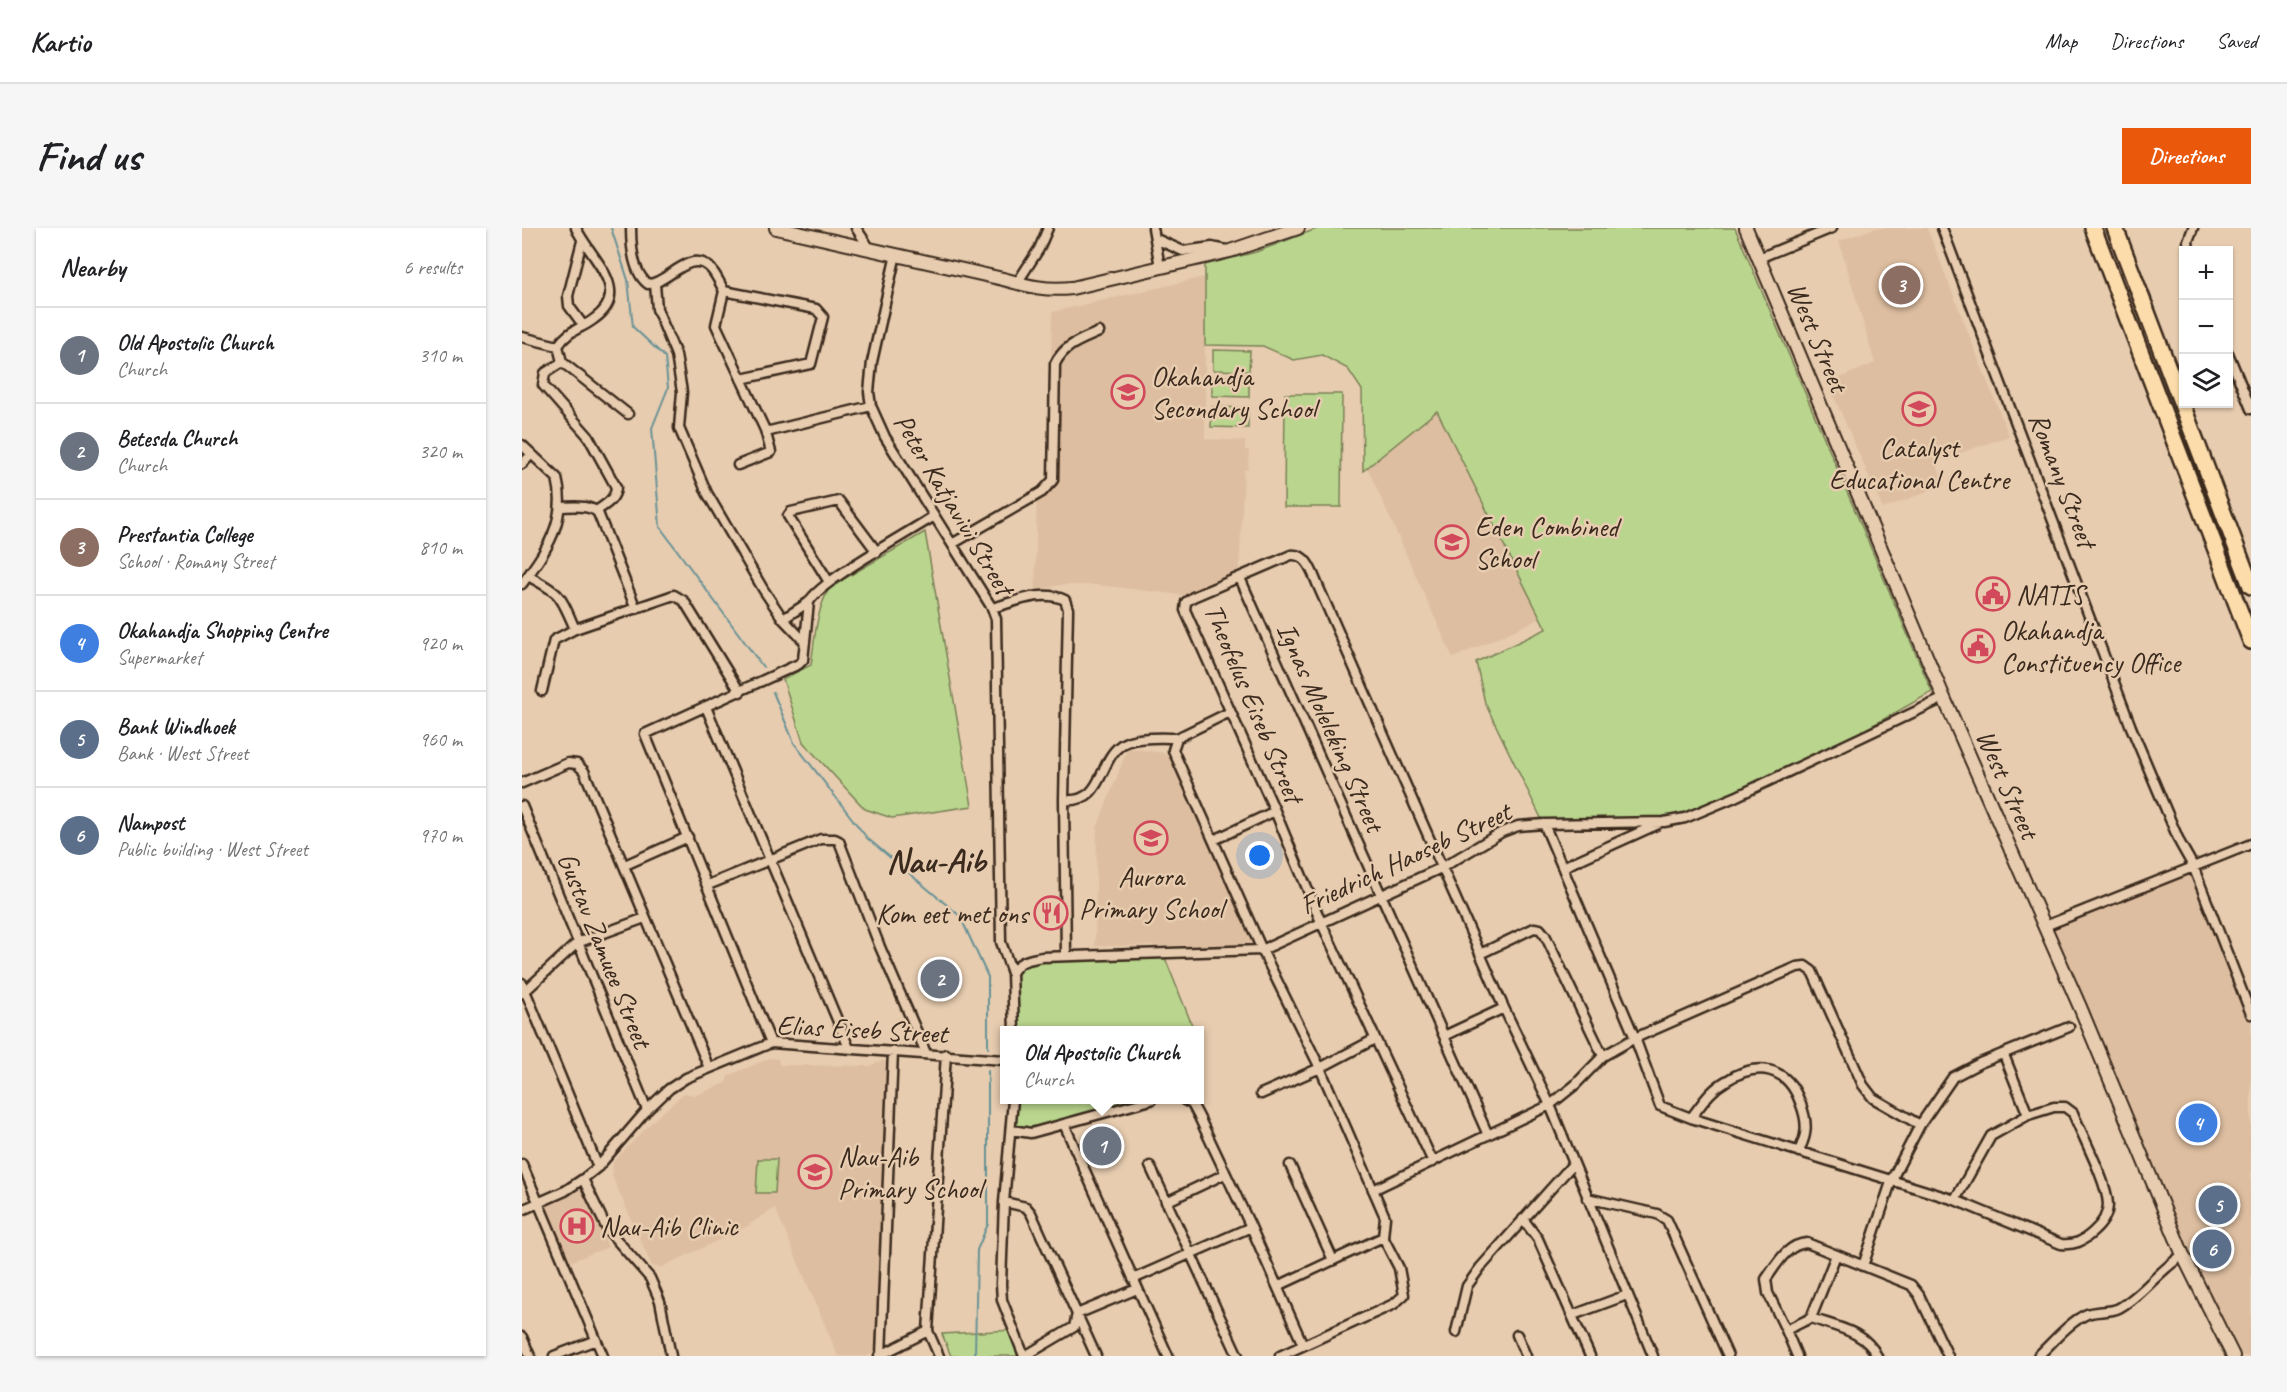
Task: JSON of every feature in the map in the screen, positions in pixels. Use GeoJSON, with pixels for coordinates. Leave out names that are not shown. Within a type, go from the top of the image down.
{"type":"FeatureCollection","features":[{"type":"Feature","properties":{"kind":"highway"},"geometry":{"type":"LineString","coordinates":[[2093,228],[2251,641]]}},
{"type":"Feature","properties":{"kind":"highway"},"geometry":{"type":"LineString","coordinates":[[2115,228],[2251,586]]}},
{"type":"Feature","properties":{"kind":"street"},"geometry":{"type":"LineString","coordinates":[[576,228],[608,280],[611,290],[608,304],[602,314],[572,330],[558,346],[558,355],[562,362],[628,414]]}},
{"type":"Feature","properties":{"kind":"street"},"geometry":{"type":"LineString","coordinates":[[631,228],[631,241],[638,274],[648,284],[655,284],[687,263],[704,263],[710,268],[724,291],[716,325],[765,430],[771,452],[738,465]]}},
{"type":"Feature","properties":{"kind":"street"},"geometry":{"type":"LineString","coordinates":[[776,228],[896,254],[1038,289],[1072,288],[1230,251],[1298,228]]}},
{"type":"Feature","properties":{"kind":"street"},"geometry":{"type":"LineString","coordinates":[[856,228],[870,249]]}},
{"type":"Feature","properties":{"kind":"street"},"geometry":{"type":"LineString","coordinates":[[1017,283],[1039,249],[1047,228]]}},
{"type":"Feature","properties":{"kind":"street"},"geometry":{"type":"LineString","coordinates":[[1153,228],[1160,267]]}},
{"type":"Feature","properties":{"kind":"street","name":"West Street"},"geometry":{"type":"LineString","coordinates":[[1746,228],[1944,698],[2045,926],[2183,1255],[2233,1356]]}},
{"type":"Feature","properties":{"kind":"street"},"geometry":{"type":"LineString","coordinates":[[1759,258],[1832,228]]}},
{"type":"Feature","properties":{"kind":"street","name":"Romany Street"},"geometry":{"type":"LineString","coordinates":[[1942,228],[2131,727],[2180,843],[2193,866],[2251,1014]]}},
{"type":"Feature","properties":{"kind":"street"},"geometry":{"type":"LineString","coordinates":[[2189,246],[2193,228]]}},
{"type":"Feature","properties":{"kind":"street"},"geometry":{"type":"LineString","coordinates":[[1156,239],[1183,251],[1212,247],[1230,251]]}},
{"type":"Feature","properties":{"kind":"street"},"geometry":{"type":"LineString","coordinates":[[582,241],[568,296],[569,306],[583,325]]}},
{"type":"Feature","properties":{"kind":"street","name":"Peter Katjavivi Street"},"geometry":{"type":"LineString","coordinates":[[896,254],[872,362],[869,392],[871,406],[885,437],[992,608],[996,619],[1001,942],[1012,973],[1014,1026]]}},
{"type":"Feature","properties":{"kind":"street"},"geometry":{"type":"LineString","coordinates":[[655,284],[657,309],[676,355],[682,392],[679,428],[706,493],[763,589],[783,619],[805,642]]}},
{"type":"Feature","properties":{"kind":"street"},"geometry":{"type":"LineString","coordinates":[[724,291],[816,309],[822,316],[811,364],[741,379]]}},
{"type":"Feature","properties":{"kind":"street"},"geometry":{"type":"LineString","coordinates":[[952,544],[1042,492],[1053,480],[1055,364],[1059,355],[1071,345],[1100,332]]}},
{"type":"Feature","properties":{"kind":"street"},"geometry":{"type":"LineString","coordinates":[[522,338],[558,346]]}},
{"type":"Feature","properties":{"kind":"street"},"geometry":{"type":"LineString","coordinates":[[2229,354],[2249,397],[2251,408]]}},
{"type":"Feature","properties":{"kind":"street"},"geometry":{"type":"LineString","coordinates":[[562,362],[545,373],[543,385],[550,396],[588,436],[616,487],[616,493],[612,498],[596,511]]}},
{"type":"Feature","properties":{"kind":"street"},"geometry":{"type":"LineString","coordinates":[[765,430],[770,431],[871,406]]}},
{"type":"Feature","properties":{"kind":"street"},"geometry":{"type":"LineString","coordinates":[[522,444],[556,478],[560,507],[554,536],[522,584]]}},
{"type":"Feature","properties":{"kind":"street"},"geometry":{"type":"LineString","coordinates":[[522,464],[532,454]]}},
{"type":"Feature","properties":{"kind":"street"},"geometry":{"type":"LineString","coordinates":[[829,582],[788,516],[791,512],[839,501],[877,552]]}},
{"type":"Feature","properties":{"kind":"street"},"geometry":{"type":"LineString","coordinates":[[560,507],[588,507],[596,511],[636,609]]}},
{"type":"Feature","properties":{"kind":"street"},"geometry":{"type":"LineString","coordinates":[[783,619],[809,602],[829,582],[934,516]]}},
{"type":"Feature","properties":{"kind":"street","name":"Theofelus Eiseb Street"},"geometry":{"type":"LineString","coordinates":[[1433,1162],[1321,922],[1275,811],[1185,610],[1186,602],[1291,555],[1300,555],[1305,558],[1443,867]]}},
{"type":"Feature","properties":{"kind":"street"},"geometry":{"type":"LineString","coordinates":[[528,576],[560,596],[575,629]]}},
{"type":"Feature","properties":{"kind":"street","name":"Ignas Moleleking Street"},"geometry":{"type":"LineString","coordinates":[[1240,578],[1488,1135]]}},
{"type":"Feature","properties":{"kind":"street"},"geometry":{"type":"LineString","coordinates":[[542,691],[552,642],[575,629],[674,595],[684,601],[740,692]]}},
{"type":"Feature","properties":{"kind":"street"},"geometry":{"type":"LineString","coordinates":[[992,608],[1045,595],[1057,596],[1065,600],[1068,609],[1064,800],[1066,956]]}},
{"type":"Feature","properties":{"kind":"street"},"geometry":{"type":"LineString","coordinates":[[771,1043],[708,885],[645,737],[647,733],[799,664],[803,660],[809,602]]}},
{"type":"Feature","properties":{"kind":"street","name":"Friedrich Haoseb Street"},"geometry":{"type":"LineString","coordinates":[[1012,973],[1016,965],[1022,961],[1042,957],[1262,950],[1443,867],[1502,832],[1518,826],[1664,822],[1685,818],[1735,797],[1944,698]]}},
{"type":"Feature","properties":{"kind":"street"},"geometry":{"type":"LineString","coordinates":[[706,708],[849,1048]]}},
{"type":"Feature","properties":{"kind":"street"},"geometry":{"type":"LineString","coordinates":[[1064,800],[1072,801],[1095,788],[1120,745],[1127,741],[1177,738],[1230,712]]}},
{"type":"Feature","properties":{"kind":"street"},"geometry":{"type":"LineString","coordinates":[[1177,738],[1173,750],[1262,950],[1320,1068],[1385,1217],[1383,1238],[1399,1268],[1404,1295],[1394,1304],[1280,1356]]}},
{"type":"Feature","properties":{"kind":"street"},"geometry":{"type":"LineString","coordinates":[[522,783],[568,763],[577,764],[584,771],[709,1068]]}},
{"type":"Feature","properties":{"kind":"street","name":"Gustav Zamuee Street"},"geometry":{"type":"LineString","coordinates":[[522,806],[647,1110]]}},
{"type":"Feature","properties":{"kind":"street"},"geometry":{"type":"LineString","coordinates":[[1214,840],[1275,811]]}},
{"type":"Feature","properties":{"kind":"street"},"geometry":{"type":"LineString","coordinates":[[1563,867],[1664,822]]}},
{"type":"Feature","properties":{"kind":"street"},"geometry":{"type":"LineString","coordinates":[[1544,824],[1635,1038],[1660,1106],[1691,1118],[1955,1200],[2061,1244],[2075,1245],[2085,1239],[2099,1227],[2105,1218],[2108,1206],[2106,1189],[2073,1113],[2065,1107],[2054,1107],[2028,1115],[1991,1136],[1955,1200]]}},
{"type":"Feature","properties":{"kind":"street"},"geometry":{"type":"LineString","coordinates":[[625,865],[688,837]]}},
{"type":"Feature","properties":{"kind":"street"},"geometry":{"type":"LineString","coordinates":[[708,885],[821,839],[839,841],[880,946],[926,1053]]}},
{"type":"Feature","properties":{"kind":"street"},"geometry":{"type":"LineString","coordinates":[[2045,926],[2251,844]]}},
{"type":"Feature","properties":{"kind":"street"},"geometry":{"type":"LineString","coordinates":[[1443,867],[1504,1008],[1550,1105],[1653,1356]]}},
{"type":"Feature","properties":{"kind":"street"},"geometry":{"type":"LineString","coordinates":[[598,1167],[523,990],[577,943],[645,918]]}},
{"type":"Feature","properties":{"kind":"street"},"geometry":{"type":"LineString","coordinates":[[1482,953],[1534,928],[1540,929],[1545,935],[1603,1056]]}},
{"type":"Feature","properties":{"kind":"street"},"geometry":{"type":"LineString","coordinates":[[1372,1190],[1550,1105],[1575,1085],[1603,1056],[1635,1038],[1797,967],[1805,966],[1812,971],[1820,986],[1863,1085],[1873,1098],[1920,1125]]}},
{"type":"Feature","properties":{"kind":"street"},"geometry":{"type":"LineString","coordinates":[[1443,1036],[1504,1008]]}},
{"type":"Feature","properties":{"kind":"street"},"geometry":{"type":"LineString","coordinates":[[1863,1266],[1892,1179],[1920,1125],[1953,1077],[1980,1063],[2068,1027]]}},
{"type":"Feature","properties":{"kind":"street"},"geometry":{"type":"LineString","coordinates":[[1261,1094],[1375,1040]]}},
{"type":"Feature","properties":{"kind":"street","name":"Elias Eiseb Street"},"geometry":{"type":"LineString","coordinates":[[522,1210],[565,1191],[598,1167],[647,1110],[669,1089],[686,1078],[771,1043],[1000,1059]]}},
{"type":"Feature","properties":{"kind":"street"},"geometry":{"type":"LineString","coordinates":[[893,1051],[880,1356],[928,1331]]}},
{"type":"Feature","properties":{"kind":"street"},"geometry":{"type":"LineString","coordinates":[[939,1356],[928,1331],[946,1054]]}},
{"type":"Feature","properties":{"kind":"street"},"geometry":{"type":"LineString","coordinates":[[2004,1055],[2028,1115]]}},
{"type":"Feature","properties":{"kind":"street"},"geometry":{"type":"LineString","coordinates":[[1691,1118],[1709,1093],[1726,1080],[1744,1071],[1764,1070],[1782,1074],[1795,1087],[1804,1112],[1805,1133],[1799,1152]]}},
{"type":"Feature","properties":{"kind":"street"},"geometry":{"type":"LineString","coordinates":[[1013,1104],[1004,1202],[1002,1300],[1024,1356],[1074,1327],[1077,1314]]}},
{"type":"Feature","properties":{"kind":"street"},"geometry":{"type":"LineString","coordinates":[[1011,1130],[1031,1133],[1136,1104]]}},
{"type":"Feature","properties":{"kind":"street"},"geometry":{"type":"LineString","coordinates":[[1192,1104],[1251,1227],[1303,1345]]}},
{"type":"Feature","properties":{"kind":"street"},"geometry":{"type":"LineString","coordinates":[[1064,1124],[1168,1356]]}},
{"type":"Feature","properties":{"kind":"street"},"geometry":{"type":"LineString","coordinates":[[522,1164],[603,1356]]}},
{"type":"Feature","properties":{"kind":"street"},"geometry":{"type":"LineString","coordinates":[[1456,1332],[1467,1286],[1573,1164]]}},
{"type":"Feature","properties":{"kind":"street"},"geometry":{"type":"LineString","coordinates":[[1290,1165],[1333,1260]]}},
{"type":"Feature","properties":{"kind":"street"},"geometry":{"type":"LineString","coordinates":[[1150,1167],[1238,1356]]}},
{"type":"Feature","properties":{"kind":"street"},"geometry":{"type":"LineString","coordinates":[[1167,1202],[1225,1174]]}},
{"type":"Feature","properties":{"kind":"street"},"geometry":{"type":"LineString","coordinates":[[583,1179],[607,1230],[650,1278],[660,1301],[671,1356]]}},
{"type":"Feature","properties":{"kind":"street"},"geometry":{"type":"LineString","coordinates":[[1587,1198],[1657,1214],[1667,1220],[1728,1356]]}},
{"type":"Feature","properties":{"kind":"street"},"geometry":{"type":"LineString","coordinates":[[1004,1202],[1026,1207],[1031,1213],[1096,1356]]}},
{"type":"Feature","properties":{"kind":"street"},"geometry":{"type":"LineString","coordinates":[[1523,1219],[1538,1239],[1590,1356]]}},
{"type":"Feature","properties":{"kind":"street"},"geometry":{"type":"LineString","coordinates":[[1133,1280],[1251,1227]]}},
{"type":"Feature","properties":{"kind":"street"},"geometry":{"type":"LineString","coordinates":[[1278,1286],[1383,1238]]}},
{"type":"Feature","properties":{"kind":"street"},"geometry":{"type":"LineString","coordinates":[[1797,1356],[1768,1293],[1766,1279],[1778,1262],[1798,1244],[1807,1243],[1911,1285],[1919,1295],[1948,1356]]}},
{"type":"Feature","properties":{"kind":"street"},"geometry":{"type":"LineString","coordinates":[[1786,1330],[1811,1318],[1836,1255]]}},
{"type":"Feature","properties":{"kind":"street"},"geometry":{"type":"LineString","coordinates":[[2038,1356],[2089,1313],[2117,1309],[2135,1297],[2161,1271],[2183,1255]]}},
{"type":"Feature","properties":{"kind":"street"},"geometry":{"type":"LineString","coordinates":[[1077,1314],[1137,1289]]}},
{"type":"Feature","properties":{"kind":"street"},"geometry":{"type":"LineString","coordinates":[[1572,1315],[1627,1295]]}},
{"type":"Feature","properties":{"kind":"street"},"geometry":{"type":"LineString","coordinates":[[1811,1318],[1863,1337],[1872,1346],[1877,1356]]}},
{"type":"Feature","properties":{"kind":"street"},"geometry":{"type":"LineString","coordinates":[[1517,1335],[1526,1356]]}},
{"type":"Feature","properties":{"kind":"street"},"geometry":{"type":"LineString","coordinates":[[522,1337],[531,1356]]}},
{"type":"Feature","properties":{"kind":"street"},"geometry":{"type":"LineString","coordinates":[[554,1356],[596,1340]]}},
{"type":"Feature","properties":{"kind":"shaded area","name":"Catalyst Educational Centre"},"geometry":{"type":"Polygon","coordinates":[[[1875,228],[1927,228],[2009,436],[1935,462],[1945,484],[1883,509],[1828,383],[1875,363],[1839,241],[1875,228]]]}},
{"type":"Feature","properties":{"kind":"shaded area","name":"Okahandja Secondary School"},"geometry":{"type":"Polygon","coordinates":[[[1205,277],[1205,439],[1245,441],[1245,450],[1249,450],[1248,469],[1244,470],[1239,573],[1190,596],[1098,585],[1060,585],[1035,591],[1037,487],[1046,480],[1049,472],[1052,312],[1205,277]]]}},
{"type":"Feature","properties":{"kind":"shaded area","name":"Eden Combined School"},"geometry":{"type":"Polygon","coordinates":[[[1437,410],[1541,618],[1453,658],[1367,467],[1437,410]]]}},
{"type":"Feature","properties":{"kind":"shaded area","name":"Aurora Primary School"},"geometry":{"type":"Polygon","coordinates":[[[1128,748],[1171,754],[1252,945],[1095,946],[1097,828],[1128,748]]]}},
{"type":"Feature","properties":{"kind":"shaded area"},"geometry":{"type":"Polygon","coordinates":[[[2189,868],[2251,1021],[2251,1356],[2233,1356],[2045,926],[2189,868]]]}},
{"type":"Feature","properties":{"kind":"shaded area","name":"Nau-Aib Primary School"},"geometry":{"type":"Polygon","coordinates":[[[770,1058],[778,1059],[779,1065],[870,1066],[885,1061],[888,1066],[875,1352],[867,1356],[838,1356],[775,1208],[744,1228],[660,1268],[652,1266],[612,1176],[613,1162],[684,1093],[696,1095],[726,1083],[728,1076],[770,1058]]]}},
{"type":"Feature","properties":{"kind":"shaded area","name":"Nau-Aib Clinic"},"geometry":{"type":"Polygon","coordinates":[[[583,1189],[608,1247],[570,1262],[545,1206],[583,1189]]]}},
{"type":"Feature","properties":{"kind":"green space"},"geometry":{"type":"Polygon","coordinates":[[[1319,228],[1735,228],[1932,692],[1804,764],[1685,818],[1544,824],[1485,703],[1476,662],[1546,629],[1437,411],[1363,471],[1362,390],[1348,369],[1322,355],[1294,360],[1263,346],[1205,345],[1205,265],[1256,252],[1319,228]]]}},
{"type":"Feature","properties":{"kind":"green space"},"geometry":{"type":"Polygon","coordinates":[[[1213,350],[1250,351],[1249,371],[1213,370],[1213,350]]]}},
{"type":"Feature","properties":{"kind":"green space"},"geometry":{"type":"Polygon","coordinates":[[[1212,376],[1249,377],[1249,397],[1212,396],[1212,376]]]}},
{"type":"Feature","properties":{"kind":"green space"},"geometry":{"type":"Polygon","coordinates":[[[1285,394],[1342,394],[1341,507],[1284,507],[1285,394]]]}},
{"type":"Feature","properties":{"kind":"green space"},"geometry":{"type":"Polygon","coordinates":[[[1212,407],[1248,408],[1248,428],[1211,427],[1212,407]]]}},
{"type":"Feature","properties":{"kind":"green space"},"geometry":{"type":"Polygon","coordinates":[[[925,532],[972,806],[892,818],[865,809],[803,742],[783,679],[811,665],[819,615],[830,587],[925,532]]]}},
{"type":"Feature","properties":{"kind":"green space"},"geometry":{"type":"Polygon","coordinates":[[[1163,953],[1192,1026],[1014,1026],[1016,965],[1022,961],[1163,953]]]}},
{"type":"Feature","properties":{"kind":"green space"},"geometry":{"type":"Polygon","coordinates":[[[1013,1104],[1136,1104],[1031,1133],[1011,1130],[1013,1104]]]}},
{"type":"Feature","properties":{"kind":"green space"},"geometry":{"type":"Polygon","coordinates":[[[758,1159],[777,1159],[775,1193],[756,1193],[758,1159]]]}},
{"type":"Feature","properties":{"kind":"green space"},"geometry":{"type":"Polygon","coordinates":[[[1014,1330],[1024,1356],[951,1356],[942,1334],[1014,1330]]]}},
{"type":"Feature","properties":{"kind":"waterway"},"geometry":{"type":"LineString","coordinates":[[611,228],[628,280],[633,327],[665,357],[668,388],[652,428],[660,527],[763,667]]}},
{"type":"Feature","properties":{"kind":"waterway"},"geometry":{"type":"LineString","coordinates":[[773,692],[794,743],[867,838],[960,916],[988,977],[988,1048]]}},
{"type":"Feature","properties":{"kind":"waterway"},"geometry":{"type":"LineString","coordinates":[[975,1356],[977,1250],[988,1224],[988,1071]]}},
{"type":"Feature","properties":{"kind":"place","name":"Prestantia College"},"geometry":{"type":"Point","coordinates":[1901,285]}},
{"type":"Feature","properties":{"kind":"place","name":"Okahandja Secondary School"},"geometry":{"type":"Point","coordinates":[1128,392]}},
{"type":"Feature","properties":{"kind":"place","name":"Catalyst Educational Centre"},"geometry":{"type":"Point","coordinates":[1919,409]}},
{"type":"Feature","properties":{"kind":"place","name":"Eden Combined School"},"geometry":{"type":"Point","coordinates":[1452,542]}},
{"type":"Feature","properties":{"kind":"place","name":"NATIS"},"geometry":{"type":"Point","coordinates":[1993,594]}},
{"type":"Feature","properties":{"kind":"place","name":"Okahandja Constituency Office"},"geometry":{"type":"Point","coordinates":[1978,646]}},
{"type":"Feature","properties":{"kind":"place","name":"Aurora Primary School"},"geometry":{"type":"Point","coordinates":[1151,838]}},
{"type":"Feature","properties":{"kind":"place","name":"Kom eet met ons"},"geometry":{"type":"Point","coordinates":[1051,913]}},
{"type":"Feature","properties":{"kind":"place","name":"Betesda Church"},"geometry":{"type":"Point","coordinates":[940,979]}},
{"type":"Feature","properties":{"kind":"place","name":"Okahandja Shopping Centre"},"geometry":{"type":"Point","coordinates":[2198,1123]}},
{"type":"Feature","properties":{"kind":"place","name":"Old Apostolic Church"},"geometry":{"type":"Point","coordinates":[1102,1146]}},
{"type":"Feature","properties":{"kind":"place","name":"Nau-Aib Primary School"},"geometry":{"type":"Point","coordinates":[815,1172]}},
{"type":"Feature","properties":{"kind":"place","name":"Bank Windhoek"},"geometry":{"type":"Point","coordinates":[2218,1205]}},
{"type":"Feature","properties":{"kind":"place","name":"Nau-Aib Clinic"},"geometry":{"type":"Point","coordinates":[577,1226]}},
{"type":"Feature","properties":{"kind":"place","name":"Nampost"},"geometry":{"type":"Point","coordinates":[2212,1249]}},
{"type":"Feature","properties":{"kind":"district","name":"Nau-Aib"},"geometry":{"type":"Point","coordinates":[936,860]}}]}
